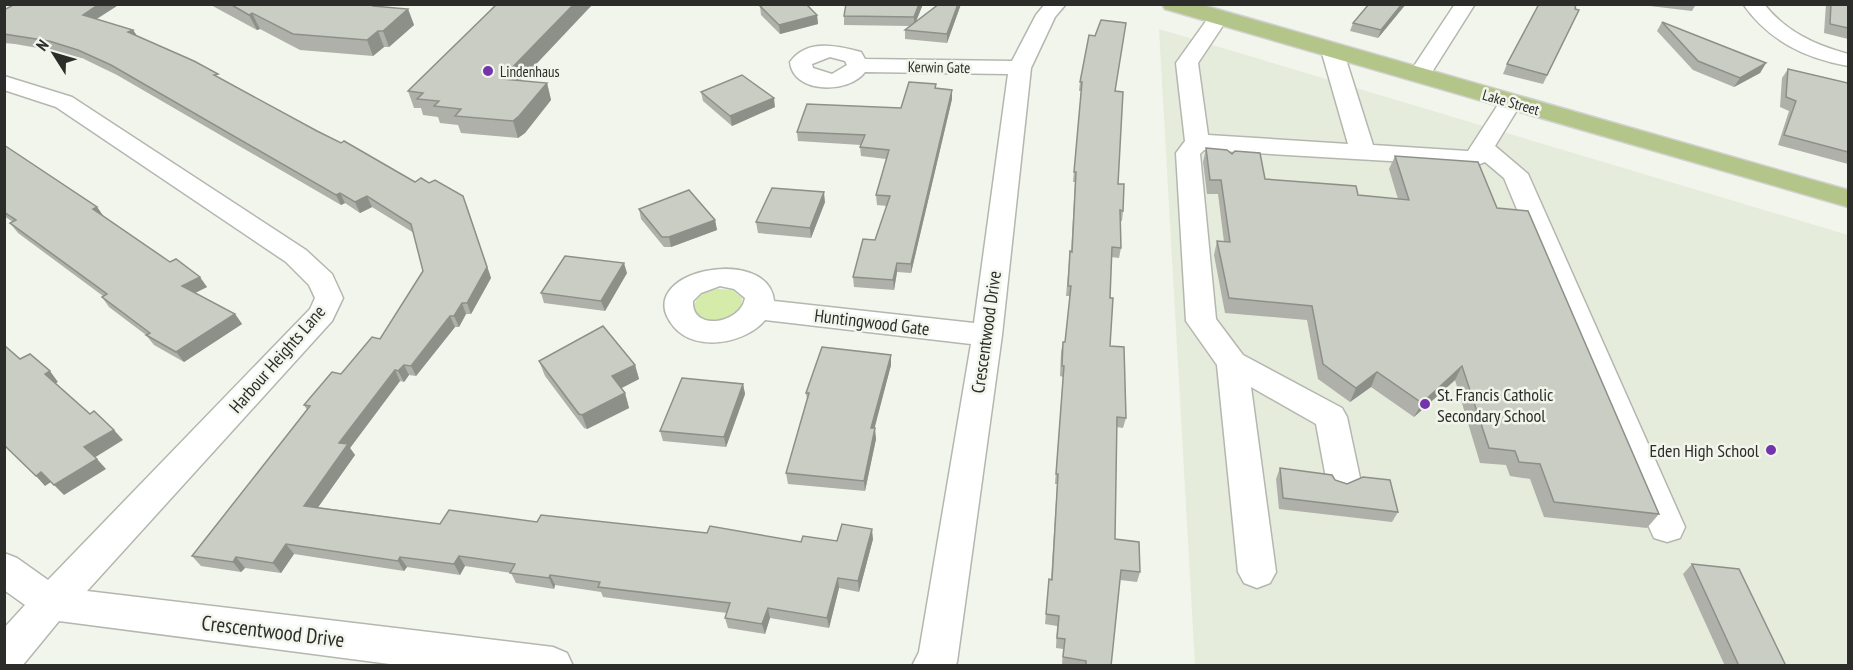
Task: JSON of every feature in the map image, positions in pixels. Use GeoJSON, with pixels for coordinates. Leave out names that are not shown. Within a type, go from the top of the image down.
{"type":"FeatureCollection","features":[{"type":"Feature","properties":{"kind":"main road","name":"Lake Street"},"geometry":{"type":"LineString","coordinates":[[1173,4],[1848,199]]}},
{"type":"Feature","properties":{"kind":"street","name":"Crescentwood Drive"},"geometry":{"type":"LineString","coordinates":[[932,666],[937,662],[987,335],[1020,68],[1046,15],[1056,4]]}},
{"type":"Feature","properties":{"kind":"street"},"geometry":{"type":"LineString","coordinates":[[1419,75],[1465,4]]}},
{"type":"Feature","properties":{"kind":"street"},"geometry":{"type":"LineString","coordinates":[[1753,4],[1764,20],[1790,42],[1848,60]]}},
{"type":"Feature","properties":{"kind":"street"},"geometry":{"type":"LineString","coordinates":[[1218,18],[1187,63],[1197,142],[1188,153],[1201,321],[1232,363],[1331,417],[1343,478]]}},
{"type":"Feature","properties":{"kind":"street"},"geometry":{"type":"LineString","coordinates":[[1332,50],[1363,152]]}},
{"type":"Feature","properties":{"kind":"street","name":"Kerwin Gate"},"geometry":{"type":"LineString","coordinates":[[858,65],[1020,68]]}},
{"type":"Feature","properties":{"kind":"street","name":"Harbour Heights Lane"},"geometry":{"type":"LineString","coordinates":[[4,83],[64,102],[296,256],[322,281],[329,298],[322,314],[51,603],[4,657]]}},
{"type":"Feature","properties":{"kind":"street"},"geometry":{"type":"LineString","coordinates":[[1197,142],[1475,159],[1511,102]]}},
{"type":"Feature","properties":{"kind":"street"},"geometry":{"type":"LineString","coordinates":[[1482,148],[1515,174],[1667,527]]}},
{"type":"Feature","properties":{"kind":"street","name":"Huntingwood Gate"},"geometry":{"type":"LineString","coordinates":[[758,309],[987,335]]}},
{"type":"Feature","properties":{"kind":"street"},"geometry":{"type":"LineString","coordinates":[[1232,363],[1257,573]]}},
{"type":"Feature","properties":{"kind":"street","name":"Crescentwood Drive"},"geometry":{"type":"LineString","coordinates":[[4,569],[51,603],[541,665]]}},
{"type":"Feature","properties":{"kind":"shaded area","name":"St. Francis Catholic Secondary School"},"geometry":{"type":"Polygon","coordinates":[[[1159,29],[1848,235],[1848,665],[1195,665],[1159,29]]]}},
{"type":"Feature","properties":{"kind":"green space"},"geometry":{"type":"Polygon","coordinates":[[[718,289],[732,290],[742,298],[741,309],[727,319],[717,321],[700,317],[694,308],[696,300],[705,293],[718,289]]]}},
{"type":"Feature","properties":{"kind":"building"},"geometry":{"type":"Polygon","coordinates":[[[15,4],[99,4],[83,15],[133,30],[128,32],[194,61],[218,74],[214,75],[317,131],[341,143],[344,141],[415,182],[421,178],[429,183],[435,180],[463,196],[487,267],[467,303],[462,303],[454,316],[450,316],[411,366],[404,365],[398,371],[395,370],[339,443],[348,444],[304,506],[440,524],[449,510],[537,522],[541,515],[707,533],[710,526],[801,542],[803,536],[837,541],[842,524],[872,529],[858,581],[838,578],[827,618],[768,608],[762,624],[725,618],[730,603],[598,587],[600,582],[550,575],[549,578],[510,573],[515,564],[459,556],[454,564],[400,557],[398,561],[286,544],[273,563],[236,557],[233,562],[192,556],[310,406],[304,405],[332,372],[341,374],[372,337],[380,339],[423,271],[411,224],[367,196],[355,202],[340,193],[336,195],[111,65],[78,50],[49,41],[4,34],[4,10],[15,4]]]}},
{"type":"Feature","properties":{"kind":"building"},"geometry":{"type":"Polygon","coordinates":[[[230,4],[369,4],[408,9],[383,31],[378,31],[367,40],[293,34],[230,4]]]}},
{"type":"Feature","properties":{"kind":"building","name":"Lindenhaus"},"geometry":{"type":"Polygon","coordinates":[[[497,4],[574,4],[501,79],[547,83],[519,116],[513,121],[455,116],[461,109],[434,106],[439,101],[417,99],[423,93],[408,91],[497,4]]]}},
{"type":"Feature","properties":{"kind":"building"},"geometry":{"type":"Polygon","coordinates":[[[806,4],[817,15],[779,25],[760,6],[806,4]]]}},
{"type":"Feature","properties":{"kind":"building"},"geometry":{"type":"Polygon","coordinates":[[[846,4],[919,4],[914,17],[844,16],[846,4]]]}},
{"type":"Feature","properties":{"kind":"building"},"geometry":{"type":"Polygon","coordinates":[[[939,4],[958,4],[947,34],[905,30],[939,4]]]}},
{"type":"Feature","properties":{"kind":"building"},"geometry":{"type":"Polygon","coordinates":[[[1369,4],[1402,4],[1381,30],[1353,23],[1369,4]]]}},
{"type":"Feature","properties":{"kind":"building"},"geometry":{"type":"Polygon","coordinates":[[[1539,4],[1576,4],[1575,9],[1579,10],[1547,75],[1507,64],[1539,4]]]}},
{"type":"Feature","properties":{"kind":"building"},"geometry":{"type":"Polygon","coordinates":[[[1831,4],[1848,4],[1848,28],[1830,24],[1831,4]]]}},
{"type":"Feature","properties":{"kind":"building"},"geometry":{"type":"Polygon","coordinates":[[[1101,20],[1126,23],[1115,91],[1123,92],[1118,184],[1124,184],[1123,211],[1120,210],[1121,248],[1112,247],[1110,298],[1113,298],[1110,346],[1124,347],[1126,418],[1117,417],[1115,539],[1139,542],[1140,572],[1121,570],[1111,666],[1086,666],[1086,661],[1063,657],[1065,639],[1057,638],[1059,616],[1046,614],[1049,579],[1052,580],[1058,474],[1056,474],[1064,366],[1062,366],[1063,342],[1065,342],[1071,286],[1068,286],[1070,251],[1072,252],[1076,172],[1074,172],[1082,82],[1080,82],[1089,35],[1095,36],[1101,20]]]}},
{"type":"Feature","properties":{"kind":"building"},"geometry":{"type":"Polygon","coordinates":[[[1662,22],[1766,63],[1740,78],[1698,61],[1662,22]]]}},
{"type":"Feature","properties":{"kind":"building"},"geometry":{"type":"Polygon","coordinates":[[[1788,69],[1848,83],[1848,152],[1784,135],[1796,101],[1786,97],[1788,69]]]}},
{"type":"Feature","properties":{"kind":"building"},"geometry":{"type":"Polygon","coordinates":[[[742,75],[774,98],[730,116],[701,92],[742,75]]]}},
{"type":"Feature","properties":{"kind":"building"},"geometry":{"type":"Polygon","coordinates":[[[909,82],[936,84],[935,88],[952,90],[911,264],[897,263],[893,280],[853,277],[863,239],[875,240],[890,196],[876,195],[889,150],[860,147],[865,135],[797,132],[807,104],[901,108],[909,82]]]}},
{"type":"Feature","properties":{"kind":"building"},"geometry":{"type":"Polygon","coordinates":[[[4,145],[97,207],[93,209],[170,262],[176,259],[200,277],[182,286],[235,314],[176,352],[146,335],[150,333],[102,297],[107,294],[10,223],[16,220],[4,212],[4,145]]]}},
{"type":"Feature","properties":{"kind":"building"},"geometry":{"type":"Polygon","coordinates":[[[1206,148],[1227,150],[1232,154],[1235,151],[1260,153],[1265,179],[1356,186],[1358,195],[1409,200],[1395,156],[1478,162],[1497,208],[1528,211],[1659,514],[1554,502],[1540,464],[1519,462],[1515,451],[1489,448],[1462,366],[1422,403],[1377,372],[1356,388],[1323,364],[1312,306],[1229,298],[1217,241],[1230,242],[1221,180],[1210,180],[1206,148]]]}},
{"type":"Feature","properties":{"kind":"building"},"geometry":{"type":"Polygon","coordinates":[[[772,188],[824,192],[810,228],[756,222],[772,188]]]}},
{"type":"Feature","properties":{"kind":"building"},"geometry":{"type":"Polygon","coordinates":[[[689,190],[715,220],[669,237],[662,237],[639,209],[689,190]]]}},
{"type":"Feature","properties":{"kind":"building"},"geometry":{"type":"Polygon","coordinates":[[[565,256],[624,263],[601,301],[541,293],[565,256]]]}},
{"type":"Feature","properties":{"kind":"building"},"geometry":{"type":"Polygon","coordinates":[[[603,326],[635,365],[612,376],[625,393],[582,415],[539,361],[603,326]]]}},
{"type":"Feature","properties":{"kind":"building"},"geometry":{"type":"Polygon","coordinates":[[[4,345],[20,359],[30,354],[50,371],[45,374],[90,414],[94,411],[114,430],[84,447],[97,459],[54,485],[41,472],[36,476],[4,445],[4,345]]]}},
{"type":"Feature","properties":{"kind":"building"},"geometry":{"type":"Polygon","coordinates":[[[822,347],[891,355],[871,428],[875,428],[864,481],[786,473],[809,393],[806,393],[822,347]]]}},
{"type":"Feature","properties":{"kind":"building"},"geometry":{"type":"Polygon","coordinates":[[[682,378],[743,384],[724,437],[660,431],[682,378]]]}},
{"type":"Feature","properties":{"kind":"building"},"geometry":{"type":"Polygon","coordinates":[[[1280,468],[1332,475],[1335,480],[1347,484],[1363,477],[1390,480],[1398,512],[1283,498],[1280,468]]]}},
{"type":"Feature","properties":{"kind":"building"},"geometry":{"type":"Polygon","coordinates":[[[1692,564],[1739,569],[1786,666],[1739,666],[1692,564]]]}},
{"type":"Feature","properties":{"kind":"place","name":"Lindenhaus"},"geometry":{"type":"Point","coordinates":[488,71]}},
{"type":"Feature","properties":{"kind":"place","name":"St. Francis Catholic Secondary School"},"geometry":{"type":"Point","coordinates":[1425,404]}},
{"type":"Feature","properties":{"kind":"place","name":"Eden High School"},"geometry":{"type":"Point","coordinates":[1771,450]}}]}
